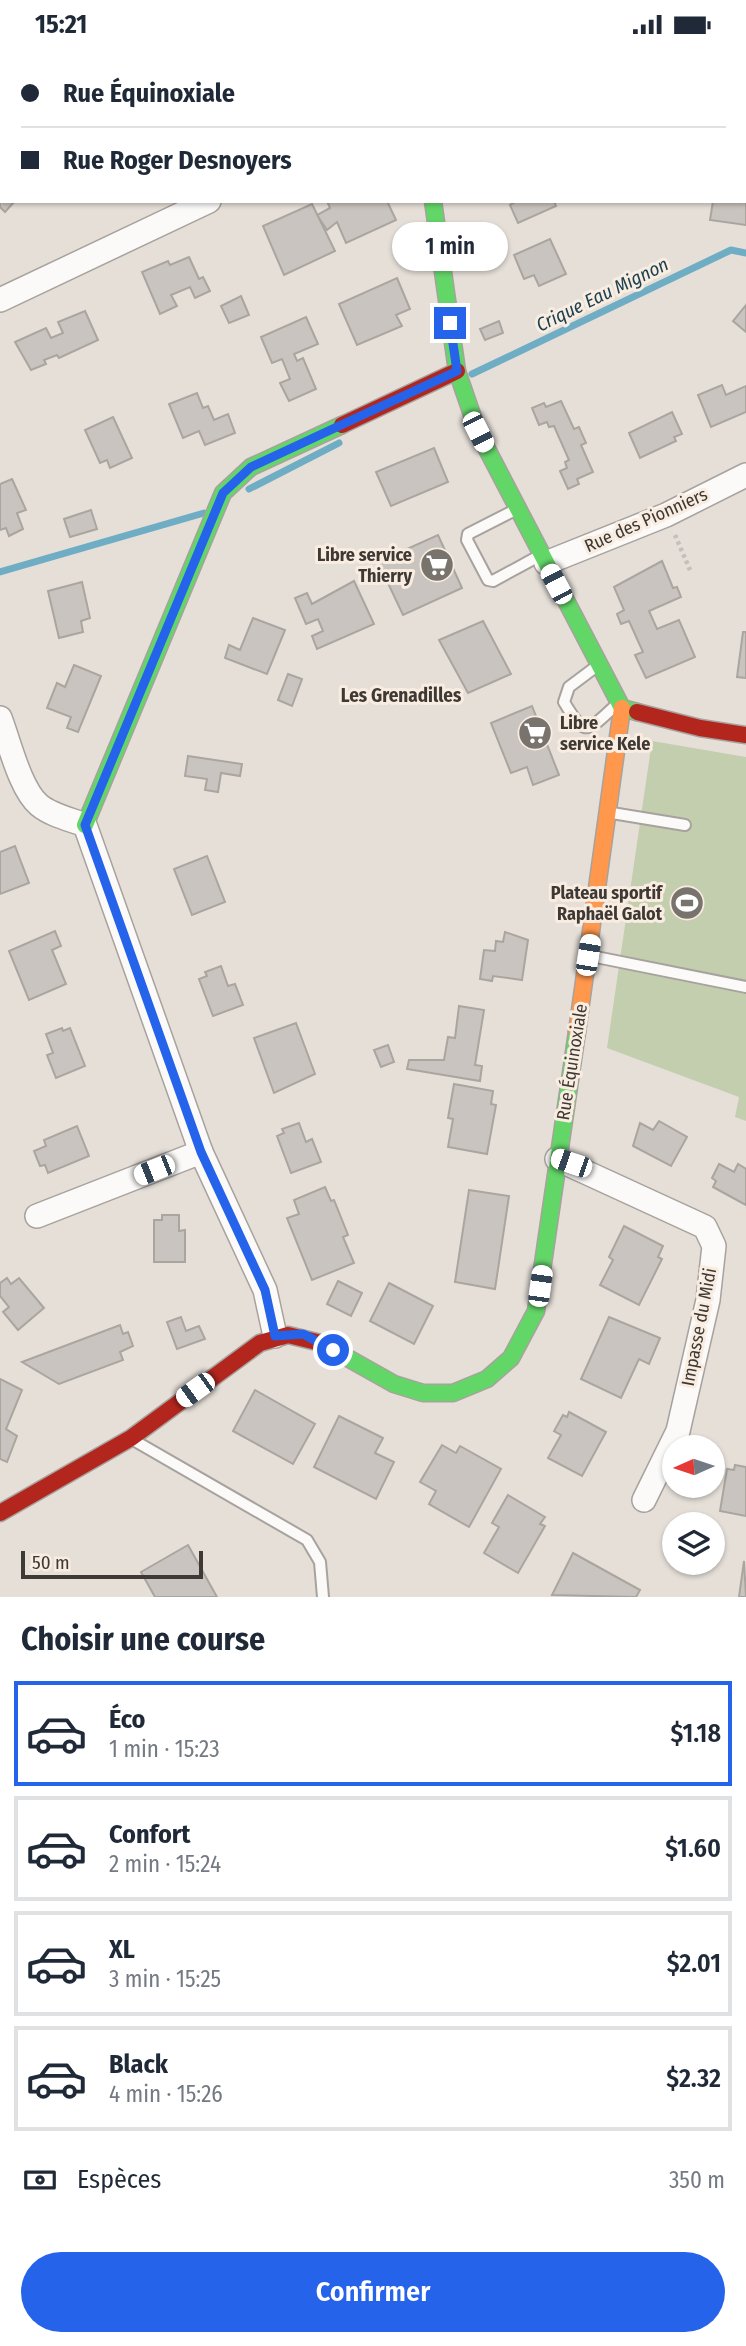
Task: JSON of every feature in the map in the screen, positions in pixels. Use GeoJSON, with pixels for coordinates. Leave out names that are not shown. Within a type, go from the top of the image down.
{"type":"FeatureCollection","features":[{"type":"Feature","properties":{"kind":"street"},"geometry":{"type":"LineString","coordinates":[[0,300],[205,203]]}},
{"type":"Feature","properties":{"kind":"street"},"geometry":{"type":"LineString","coordinates":[[433,203],[457,371],[478,432],[621,705],[700,728],[746,735]]}},
{"type":"Feature","properties":{"kind":"street"},"geometry":{"type":"LineString","coordinates":[[2,1508],[131,1438],[260,1343],[275,1336],[265,1290],[201,1152],[85,825],[223,493],[251,467],[457,371]]}},
{"type":"Feature","properties":{"kind":"street","name":"Rue des Pionniers"},"geometry":{"type":"LineString","coordinates":[[543,559],[666,515],[746,475]]}},
{"type":"Feature","properties":{"kind":"street","name":"Rue Équinoxiale"},"geometry":{"type":"LineString","coordinates":[[275,1336],[294,1333],[313,1338],[408,1391],[439,1395],[476,1386],[511,1359],[528,1335],[536,1311],[610,813],[621,705]]}},
{"type":"Feature","properties":{"kind":"street"},"geometry":{"type":"LineString","coordinates":[[0,718],[25,785],[37,804],[54,814],[85,825]]}},
{"type":"Feature","properties":{"kind":"street"},"geometry":{"type":"LineString","coordinates":[[37,1216],[201,1152]]}},
{"type":"Feature","properties":{"kind":"street","name":"Impasse du Midi"},"geometry":{"type":"LineString","coordinates":[[558,1159],[705,1227],[714,1246],[708,1300],[678,1431],[644,1500]]}},
{"type":"Feature","properties":{"kind":"lane"},"geometry":{"type":"LineString","coordinates":[[518,509],[468,534],[467,540],[488,580],[493,582],[543,559]]}},
{"type":"Feature","properties":{"kind":"lane"},"geometry":{"type":"LineString","coordinates":[[599,665],[569,687],[564,702],[579,727],[585,729],[591,728],[621,705]]}},
{"type":"Feature","properties":{"kind":"lane"},"geometry":{"type":"LineString","coordinates":[[610,813],[685,825]]}},
{"type":"Feature","properties":{"kind":"lane"},"geometry":{"type":"LineString","coordinates":[[588,955],[746,987]]}},
{"type":"Feature","properties":{"kind":"lane"},"geometry":{"type":"LineString","coordinates":[[131,1438],[307,1540],[320,1562],[323,1597]]}},
{"type":"Feature","properties":{"kind":"path"},"geometry":{"type":"LineString","coordinates":[[666,515],[690,570]]}},
{"type":"Feature","properties":{"kind":"green space","name":"Plateau sportif Raphaël Galot"},"geometry":{"type":"Polygon","coordinates":[[[652,741],[746,757],[746,1121],[735,1117],[739,1097],[607,1048],[652,741]]]}},
{"type":"Feature","properties":{"kind":"building"},"geometry":{"type":"Polygon","coordinates":[[[0,203],[13,203],[5,212],[0,203]]]}},
{"type":"Feature","properties":{"kind":"building"},"geometry":{"type":"Polygon","coordinates":[[[328,203],[388,203],[396,220],[346,243],[337,222],[327,230],[317,215],[330,208],[328,203]]]}},
{"type":"Feature","properties":{"kind":"building"},"geometry":{"type":"Polygon","coordinates":[[[555,203],[556,206],[518,223],[510,205],[555,203]]]}},
{"type":"Feature","properties":{"kind":"building"},"geometry":{"type":"Polygon","coordinates":[[[713,203],[746,203],[746,225],[710,220],[713,203]]]}},
{"type":"Feature","properties":{"kind":"building"},"geometry":{"type":"Polygon","coordinates":[[[312,204],[335,251],[284,275],[263,226],[312,204]]]}},
{"type":"Feature","properties":{"kind":"building"},"geometry":{"type":"Polygon","coordinates":[[[550,239],[566,274],[539,286],[534,275],[524,279],[514,255],[550,239]]]}},
{"type":"Feature","properties":{"kind":"building"},"geometry":{"type":"Polygon","coordinates":[[[189,257],[199,279],[203,277],[210,291],[195,298],[190,287],[171,295],[177,306],[160,314],[142,272],[168,261],[170,265],[189,257]]]}},
{"type":"Feature","properties":{"kind":"building"},"geometry":{"type":"Polygon","coordinates":[[[397,278],[410,309],[396,315],[402,326],[357,345],[339,304],[397,278]]]}},
{"type":"Feature","properties":{"kind":"building"},"geometry":{"type":"Polygon","coordinates":[[[241,296],[249,315],[229,323],[221,306],[241,296]]]}},
{"type":"Feature","properties":{"kind":"building"},"geometry":{"type":"Polygon","coordinates":[[[746,305],[746,332],[733,321],[746,305]]]}},
{"type":"Feature","properties":{"kind":"building"},"geometry":{"type":"Polygon","coordinates":[[[85,311],[98,340],[59,358],[57,355],[44,360],[46,364],[31,370],[15,342],[46,328],[51,338],[63,333],[58,322],[85,311]]]}},
{"type":"Feature","properties":{"kind":"building"},"geometry":{"type":"Polygon","coordinates":[[[306,317],[318,344],[294,354],[297,361],[303,358],[316,389],[289,401],[280,383],[290,379],[282,359],[272,363],[261,337],[306,317]]]}},
{"type":"Feature","properties":{"kind":"building"},"geometry":{"type":"Polygon","coordinates":[[[499,321],[503,333],[485,340],[480,329],[499,321]]]}},
{"type":"Feature","properties":{"kind":"building"},"geometry":{"type":"Polygon","coordinates":[[[722,385],[726,395],[746,386],[746,412],[711,427],[698,395],[722,385]]]}},
{"type":"Feature","properties":{"kind":"building"},"geometry":{"type":"Polygon","coordinates":[[[197,393],[203,408],[208,406],[214,420],[228,414],[235,433],[205,445],[199,431],[183,438],[169,404],[197,393]]]}},
{"type":"Feature","properties":{"kind":"building"},"geometry":{"type":"Polygon","coordinates":[[[561,401],[574,429],[579,427],[586,443],[581,445],[593,472],[577,479],[579,484],[568,489],[560,471],[567,468],[565,462],[569,460],[554,426],[549,427],[547,422],[539,425],[532,408],[544,403],[546,407],[561,401]]]}},
{"type":"Feature","properties":{"kind":"building"},"geometry":{"type":"Polygon","coordinates":[[[672,412],[682,434],[674,437],[676,441],[640,458],[629,433],[672,412]]]}},
{"type":"Feature","properties":{"kind":"building"},"geometry":{"type":"Polygon","coordinates":[[[113,417],[132,458],[110,468],[107,460],[100,463],[85,430],[113,417]]]}},
{"type":"Feature","properties":{"kind":"building"},"geometry":{"type":"Polygon","coordinates":[[[434,448],[448,482],[391,506],[376,472],[434,448]]]}},
{"type":"Feature","properties":{"kind":"building"},"geometry":{"type":"Polygon","coordinates":[[[12,479],[26,510],[17,513],[23,529],[9,536],[6,528],[0,530],[0,484],[12,479]]]}},
{"type":"Feature","properties":{"kind":"building"},"geometry":{"type":"Polygon","coordinates":[[[91,510],[97,529],[70,537],[64,519],[91,510]]]}},
{"type":"Feature","properties":{"kind":"building"},"geometry":{"type":"Polygon","coordinates":[[[438,535],[462,588],[403,615],[378,562],[438,535]]]}},
{"type":"Feature","properties":{"kind":"building"},"geometry":{"type":"Polygon","coordinates":[[[662,561],[673,588],[677,587],[681,597],[649,611],[657,629],[679,620],[695,657],[646,678],[635,655],[643,652],[629,621],[621,624],[617,614],[624,610],[614,587],[662,561]]]}},
{"type":"Feature","properties":{"kind":"building"},"geometry":{"type":"Polygon","coordinates":[[[354,581],[374,624],[317,649],[312,636],[323,631],[318,619],[306,624],[295,598],[307,593],[312,604],[354,581]]]}},
{"type":"Feature","properties":{"kind":"building"},"geometry":{"type":"Polygon","coordinates":[[[82,582],[90,618],[81,621],[83,632],[59,638],[48,591],[82,582]]]}},
{"type":"Feature","properties":{"kind":"building"},"geometry":{"type":"Polygon","coordinates":[[[253,618],[285,630],[267,674],[225,658],[229,645],[240,650],[253,618]]]}},
{"type":"Feature","properties":{"kind":"building"},"geometry":{"type":"Polygon","coordinates":[[[483,621],[511,674],[468,693],[439,640],[483,621]]]}},
{"type":"Feature","properties":{"kind":"building"},"geometry":{"type":"Polygon","coordinates":[[[743,632],[746,632],[746,678],[737,677],[743,632]]]}},
{"type":"Feature","properties":{"kind":"building"},"geometry":{"type":"Polygon","coordinates":[[[74,665],[101,676],[78,732],[67,728],[71,717],[47,708],[57,683],[65,687],[74,665]]]}},
{"type":"Feature","properties":{"kind":"building"},"geometry":{"type":"Polygon","coordinates":[[[288,674],[302,679],[292,706],[278,700],[288,674]]]}},
{"type":"Feature","properties":{"kind":"building"},"geometry":{"type":"Polygon","coordinates":[[[532,706],[559,775],[533,785],[527,767],[511,773],[491,723],[532,706]]]}},
{"type":"Feature","properties":{"kind":"building"},"geometry":{"type":"Polygon","coordinates":[[[188,756],[242,764],[240,776],[221,773],[218,792],[205,790],[207,779],[185,776],[188,756]]]}},
{"type":"Feature","properties":{"kind":"building"},"geometry":{"type":"Polygon","coordinates":[[[15,846],[29,883],[0,894],[0,852],[15,846]]]}},
{"type":"Feature","properties":{"kind":"building"},"geometry":{"type":"Polygon","coordinates":[[[207,856],[225,902],[192,915],[174,869],[207,856]]]}},
{"type":"Feature","properties":{"kind":"building"},"geometry":{"type":"Polygon","coordinates":[[[55,931],[61,946],[52,950],[66,984],[29,1000],[9,951],[55,931]]]}},
{"type":"Feature","properties":{"kind":"building"},"geometry":{"type":"Polygon","coordinates":[[[505,932],[528,940],[522,980],[493,976],[492,981],[480,979],[484,950],[495,951],[496,941],[503,942],[505,932]]]}},
{"type":"Feature","properties":{"kind":"building"},"geometry":{"type":"Polygon","coordinates":[[[221,966],[228,986],[235,984],[243,1005],[213,1016],[199,979],[207,976],[205,972],[221,966]]]}},
{"type":"Feature","properties":{"kind":"building"},"geometry":{"type":"Polygon","coordinates":[[[459,1006],[484,1010],[475,1065],[482,1066],[480,1081],[407,1069],[409,1060],[444,1060],[448,1037],[455,1038],[459,1006]]]}},
{"type":"Feature","properties":{"kind":"building"},"geometry":{"type":"Polygon","coordinates":[[[296,1023],[315,1074],[274,1093],[254,1038],[296,1023]]]}},
{"type":"Feature","properties":{"kind":"building"},"geometry":{"type":"Polygon","coordinates":[[[62,1028],[63,1031],[70,1028],[85,1066],[56,1078],[47,1055],[53,1053],[46,1034],[62,1028]]]}},
{"type":"Feature","properties":{"kind":"building"},"geometry":{"type":"Polygon","coordinates":[[[388,1045],[394,1062],[381,1067],[374,1050],[388,1045]]]}},
{"type":"Feature","properties":{"kind":"building"},"geometry":{"type":"Polygon","coordinates":[[[454,1084],[493,1091],[491,1104],[496,1105],[487,1154],[448,1147],[453,1119],[448,1118],[454,1084]]]}},
{"type":"Feature","properties":{"kind":"building"},"geometry":{"type":"Polygon","coordinates":[[[659,1121],[687,1137],[671,1166],[633,1146],[640,1123],[653,1130],[659,1121]]]}},
{"type":"Feature","properties":{"kind":"building"},"geometry":{"type":"Polygon","coordinates":[[[299,1123],[306,1142],[312,1139],[321,1162],[291,1173],[277,1136],[284,1133],[282,1129],[299,1123]]]}},
{"type":"Feature","properties":{"kind":"building"},"geometry":{"type":"Polygon","coordinates":[[[77,1126],[89,1156],[48,1173],[45,1165],[40,1166],[34,1151],[46,1146],[44,1140],[77,1126]]]}},
{"type":"Feature","properties":{"kind":"building"},"geometry":{"type":"Polygon","coordinates":[[[719,1164],[734,1172],[738,1164],[746,1169],[746,1205],[713,1187],[716,1181],[712,1178],[719,1164]]]}},
{"type":"Feature","properties":{"kind":"building"},"geometry":{"type":"Polygon","coordinates":[[[325,1187],[331,1201],[334,1200],[348,1235],[343,1237],[354,1263],[312,1280],[287,1218],[299,1214],[294,1200],[325,1187]]]}},
{"type":"Feature","properties":{"kind":"building"},"geometry":{"type":"Polygon","coordinates":[[[469,1190],[509,1196],[495,1289],[455,1282],[469,1190]]]}},
{"type":"Feature","properties":{"kind":"building"},"geometry":{"type":"Polygon","coordinates":[[[162,1215],[179,1215],[179,1231],[185,1230],[185,1262],[154,1262],[154,1220],[162,1220],[162,1215]]]}},
{"type":"Feature","properties":{"kind":"building"},"geometry":{"type":"Polygon","coordinates":[[[624,1226],[663,1246],[658,1257],[662,1259],[639,1305],[600,1285],[613,1260],[609,1257],[624,1226]]]}},
{"type":"Feature","properties":{"kind":"building"},"geometry":{"type":"Polygon","coordinates":[[[7,1278],[11,1284],[19,1278],[44,1308],[18,1330],[3,1312],[9,1307],[0,1296],[0,1283],[7,1278]]]}},
{"type":"Feature","properties":{"kind":"building"},"geometry":{"type":"Polygon","coordinates":[[[338,1281],[362,1293],[351,1316],[327,1304],[338,1281]]]}},
{"type":"Feature","properties":{"kind":"building"},"geometry":{"type":"Polygon","coordinates":[[[389,1283],[433,1306],[414,1344],[370,1321],[389,1283]]]}},
{"type":"Feature","properties":{"kind":"building"},"geometry":{"type":"Polygon","coordinates":[[[181,1317],[186,1331],[199,1326],[205,1339],[177,1349],[167,1322],[181,1317]]]}},
{"type":"Feature","properties":{"kind":"building"},"geometry":{"type":"Polygon","coordinates":[[[609,1317],[660,1338],[649,1364],[639,1359],[621,1398],[581,1379],[609,1317]]]}},
{"type":"Feature","properties":{"kind":"building"},"geometry":{"type":"Polygon","coordinates":[[[120,1325],[123,1334],[128,1332],[133,1346],[120,1352],[123,1360],[59,1384],[22,1362],[120,1325]]]}},
{"type":"Feature","properties":{"kind":"building"},"geometry":{"type":"Polygon","coordinates":[[[0,1379],[22,1390],[6,1429],[17,1436],[7,1462],[0,1459],[0,1379]]]}},
{"type":"Feature","properties":{"kind":"building"},"geometry":{"type":"Polygon","coordinates":[[[255,1390],[315,1424],[293,1464],[233,1431],[255,1390]]]}},
{"type":"Feature","properties":{"kind":"building"},"geometry":{"type":"Polygon","coordinates":[[[569,1412],[606,1432],[582,1476],[548,1458],[561,1435],[554,1431],[563,1415],[567,1417],[569,1412]]]}},
{"type":"Feature","properties":{"kind":"building"},"geometry":{"type":"Polygon","coordinates":[[[339,1416],[383,1438],[375,1453],[394,1462],[376,1499],[314,1467],[339,1416]]]}},
{"type":"Feature","properties":{"kind":"building"},"geometry":{"type":"Polygon","coordinates":[[[442,1445],[456,1453],[460,1446],[501,1469],[469,1527],[429,1504],[436,1491],[420,1482],[442,1445]]]}},
{"type":"Feature","properties":{"kind":"building"},"geometry":{"type":"Polygon","coordinates":[[[735,1465],[746,1467],[746,1516],[720,1511],[722,1498],[725,1498],[727,1469],[734,1470],[735,1465]]]}},
{"type":"Feature","properties":{"kind":"building"},"geometry":{"type":"Polygon","coordinates":[[[508,1495],[545,1517],[540,1524],[545,1526],[518,1573],[484,1553],[499,1527],[492,1523],[508,1495]]]}},
{"type":"Feature","properties":{"kind":"building"},"geometry":{"type":"Polygon","coordinates":[[[188,1545],[217,1597],[155,1597],[141,1572],[188,1545]]]}},
{"type":"Feature","properties":{"kind":"building"},"geometry":{"type":"Polygon","coordinates":[[[573,1553],[640,1590],[636,1597],[552,1595],[573,1553]]]}},
{"type":"Feature","properties":{"kind":"building"},"geometry":{"type":"Polygon","coordinates":[[[744,1561],[746,1597],[739,1597],[744,1561]]]}},
{"type":"Feature","properties":{"kind":"waterway","name":"Crique Eau Mignon"},"geometry":{"type":"LineString","coordinates":[[472,374],[731,250],[746,253]]}},
{"type":"Feature","properties":{"kind":"waterway","name":"Crique Eau Mignon"},"geometry":{"type":"LineString","coordinates":[[249,489],[339,443]]}},
{"type":"Feature","properties":{"kind":"waterway","name":"Crique Eau Mignon"},"geometry":{"type":"LineString","coordinates":[[0,572],[204,513]]}},
{"type":"Feature","properties":{"kind":"traffic: fast"},"geometry":{"type":"LineString","coordinates":[[433,203],[457,371],[478,432],[622,708],[637,712]]}},
{"type":"Feature","properties":{"kind":"traffic: fast"},"geometry":{"type":"LineString","coordinates":[[85,825],[223,493],[251,467],[342,425]]}},
{"type":"Feature","properties":{"kind":"traffic: fast"},"geometry":{"type":"LineString","coordinates":[[321,1343],[394,1384],[423,1393],[453,1393],[487,1379],[511,1358],[536,1311],[577,1032]]}},
{"type":"Feature","properties":{"kind":"traffic: slow"},"geometry":{"type":"LineString","coordinates":[[577,1032],[622,708]]}},
{"type":"Feature","properties":{"kind":"traffic: jam"},"geometry":{"type":"LineString","coordinates":[[342,425],[457,371]]}},
{"type":"Feature","properties":{"kind":"traffic: jam"},"geometry":{"type":"LineString","coordinates":[[637,712],[700,728],[746,735]]}},
{"type":"Feature","properties":{"kind":"traffic: jam"},"geometry":{"type":"LineString","coordinates":[[0,1513],[131,1438],[260,1343],[288,1335],[321,1343]]}},
{"type":"Feature","properties":{"kind":"place","name":"Libre service Thierry"},"geometry":{"type":"Point","coordinates":[437,565]}},
{"type":"Feature","properties":{"kind":"place","name":"Libre service Kele"},"geometry":{"type":"Point","coordinates":[535,733]}},
{"type":"Feature","properties":{"kind":"place","name":"Plateau sportif Raphaël Galot"},"geometry":{"type":"Point","coordinates":[687,903]}},
{"type":"Feature","properties":{"kind":"district","name":"Les Grenadilles"},"geometry":{"type":"Point","coordinates":[401,695]}},
{"type":"Feature","properties":{"kind":"route"},"geometry":{"type":"LineString","coordinates":[[333,1350],[303,1334],[275,1336],[265,1290],[201,1152],[85,825],[223,493],[251,467],[457,371],[450,323]]}}]}
